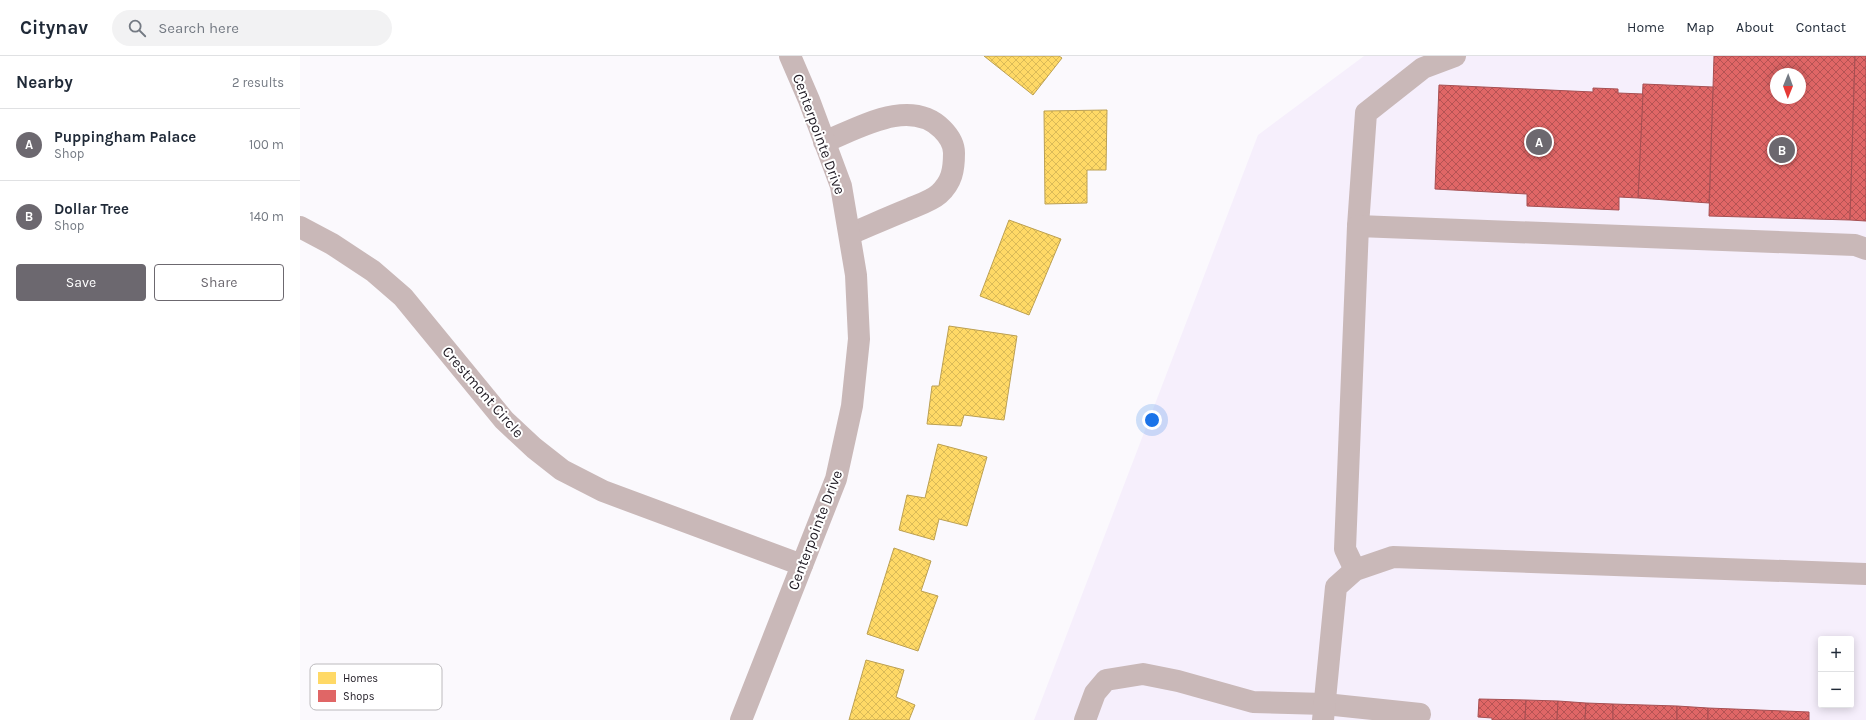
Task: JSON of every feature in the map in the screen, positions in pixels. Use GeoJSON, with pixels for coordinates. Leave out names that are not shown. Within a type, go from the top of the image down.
{"type":"FeatureCollection","features":[{"type":"Feature","properties":{"kind":"street","name":"Centerpointe Drive"},"geometry":{"type":"LineString","coordinates":[[741,720],[836,479],[852,406],[859,339],[856,275],[841,186],[809,100],[790,56]]}},
{"type":"Feature","properties":{"kind":"street"},"geometry":{"type":"LineString","coordinates":[[1355,570],[1345,549],[1358,226],[1366,113],[1423,68],[1455,56]]}},
{"type":"Feature","properties":{"kind":"street"},"geometry":{"type":"LineString","coordinates":[[824,142],[879,119],[906,114],[922,116],[936,123],[947,134],[954,148],[954,169],[948,183],[938,195],[924,203],[850,234]]}},
{"type":"Feature","properties":{"kind":"street"},"geometry":{"type":"LineString","coordinates":[[1358,226],[1855,245],[1866,249]]}},
{"type":"Feature","properties":{"kind":"street","name":"Crestmont Circle"},"geometry":{"type":"LineString","coordinates":[[300,227],[332,244],[373,271],[403,297],[504,420],[534,448],[562,470],[603,491],[802,565]]}},
{"type":"Feature","properties":{"kind":"street"},"geometry":{"type":"LineString","coordinates":[[1324,712],[1336,587],[1355,570],[1393,557],[1866,574]]}},
{"type":"Feature","properties":{"kind":"street"},"geometry":{"type":"LineString","coordinates":[[1085,720],[1095,693],[1106,680],[1143,674],[1178,680],[1250,711],[1420,714]]}},
{"type":"Feature","properties":{"kind":"shaded area"},"geometry":{"type":"Polygon","coordinates":[[[1364,56],[1866,56],[1866,720],[1034,720],[1258,135],[1364,56]]]}},
{"type":"Feature","properties":{"kind":"building: Homes"},"geometry":{"type":"Polygon","coordinates":[[[984,56],[1059,56],[1062,58],[1033,95],[984,56]]]}},
{"type":"Feature","properties":{"kind":"building: Homes"},"geometry":{"type":"Polygon","coordinates":[[[1107,110],[1106,170],[1087,170],[1087,203],[1045,204],[1044,111],[1107,110]]]}},
{"type":"Feature","properties":{"kind":"building: Homes"},"geometry":{"type":"Polygon","coordinates":[[[1009,220],[1061,239],[1029,315],[980,296],[1009,220]]]}},
{"type":"Feature","properties":{"kind":"building: Homes"},"geometry":{"type":"Polygon","coordinates":[[[949,326],[1017,336],[1004,420],[964,415],[961,426],[927,424],[932,386],[939,386],[949,326]]]}},
{"type":"Feature","properties":{"kind":"building: Homes"},"geometry":{"type":"Polygon","coordinates":[[[938,444],[987,457],[967,526],[939,519],[934,540],[899,530],[907,495],[925,498],[938,444]]]}},
{"type":"Feature","properties":{"kind":"building: Homes"},"geometry":{"type":"Polygon","coordinates":[[[894,548],[931,561],[921,591],[938,596],[918,651],[867,634],[894,548]]]}},
{"type":"Feature","properties":{"kind":"building: Homes"},"geometry":{"type":"Polygon","coordinates":[[[866,660],[904,670],[896,697],[915,705],[909,720],[849,720],[866,660]]]}},
{"type":"Feature","properties":{"kind":"building: Shops"},"geometry":{"type":"Polygon","coordinates":[[[1714,56],[1855,56],[1850,220],[1709,216],[1714,56]]]}},
{"type":"Feature","properties":{"kind":"building: Shops"},"geometry":{"type":"Polygon","coordinates":[[[1855,56],[1866,56],[1866,221],[1850,220],[1855,56]]]}},
{"type":"Feature","properties":{"kind":"building: Shops"},"geometry":{"type":"Polygon","coordinates":[[[1643,84],[1713,87],[1709,203],[1638,198],[1643,84]]]}},
{"type":"Feature","properties":{"kind":"building: Shops"},"geometry":{"type":"Polygon","coordinates":[[[1439,85],[1593,92],[1593,88],[1618,89],[1618,93],[1643,94],[1638,198],[1619,197],[1619,210],[1527,206],[1527,194],[1435,189],[1439,85]]]}},
{"type":"Feature","properties":{"kind":"building: Shops"},"geometry":{"type":"Polygon","coordinates":[[[1479,699],[1526,700],[1525,720],[1492,720],[1492,718],[1478,717],[1479,699]]]}},
{"type":"Feature","properties":{"kind":"building: Shops"},"geometry":{"type":"Polygon","coordinates":[[[1526,700],[1558,701],[1557,720],[1525,720],[1526,700]]]}},
{"type":"Feature","properties":{"kind":"building: Shops"},"geometry":{"type":"Polygon","coordinates":[[[1558,701],[1586,703],[1585,720],[1557,720],[1558,701]]]}},
{"type":"Feature","properties":{"kind":"building: Shops"},"geometry":{"type":"Polygon","coordinates":[[[1586,703],[1613,704],[1613,720],[1585,720],[1586,703]]]}},
{"type":"Feature","properties":{"kind":"building: Shops"},"geometry":{"type":"Polygon","coordinates":[[[1613,704],[1677,706],[1677,720],[1613,720],[1613,704]]]}},
{"type":"Feature","properties":{"kind":"building: Shops"},"geometry":{"type":"Polygon","coordinates":[[[1677,706],[1708,708],[1708,720],[1677,720],[1677,706]]]}},
{"type":"Feature","properties":{"kind":"building: Shops"},"geometry":{"type":"Polygon","coordinates":[[[1708,708],[1809,712],[1809,720],[1708,720],[1708,708]]]}},
{"type":"Feature","properties":{"kind":"place","name":"Puppingham Palace"},"geometry":{"type":"Point","coordinates":[1539,142]}},
{"type":"Feature","properties":{"kind":"place","name":"Dollar Tree"},"geometry":{"type":"Point","coordinates":[1782,150]}}]}
